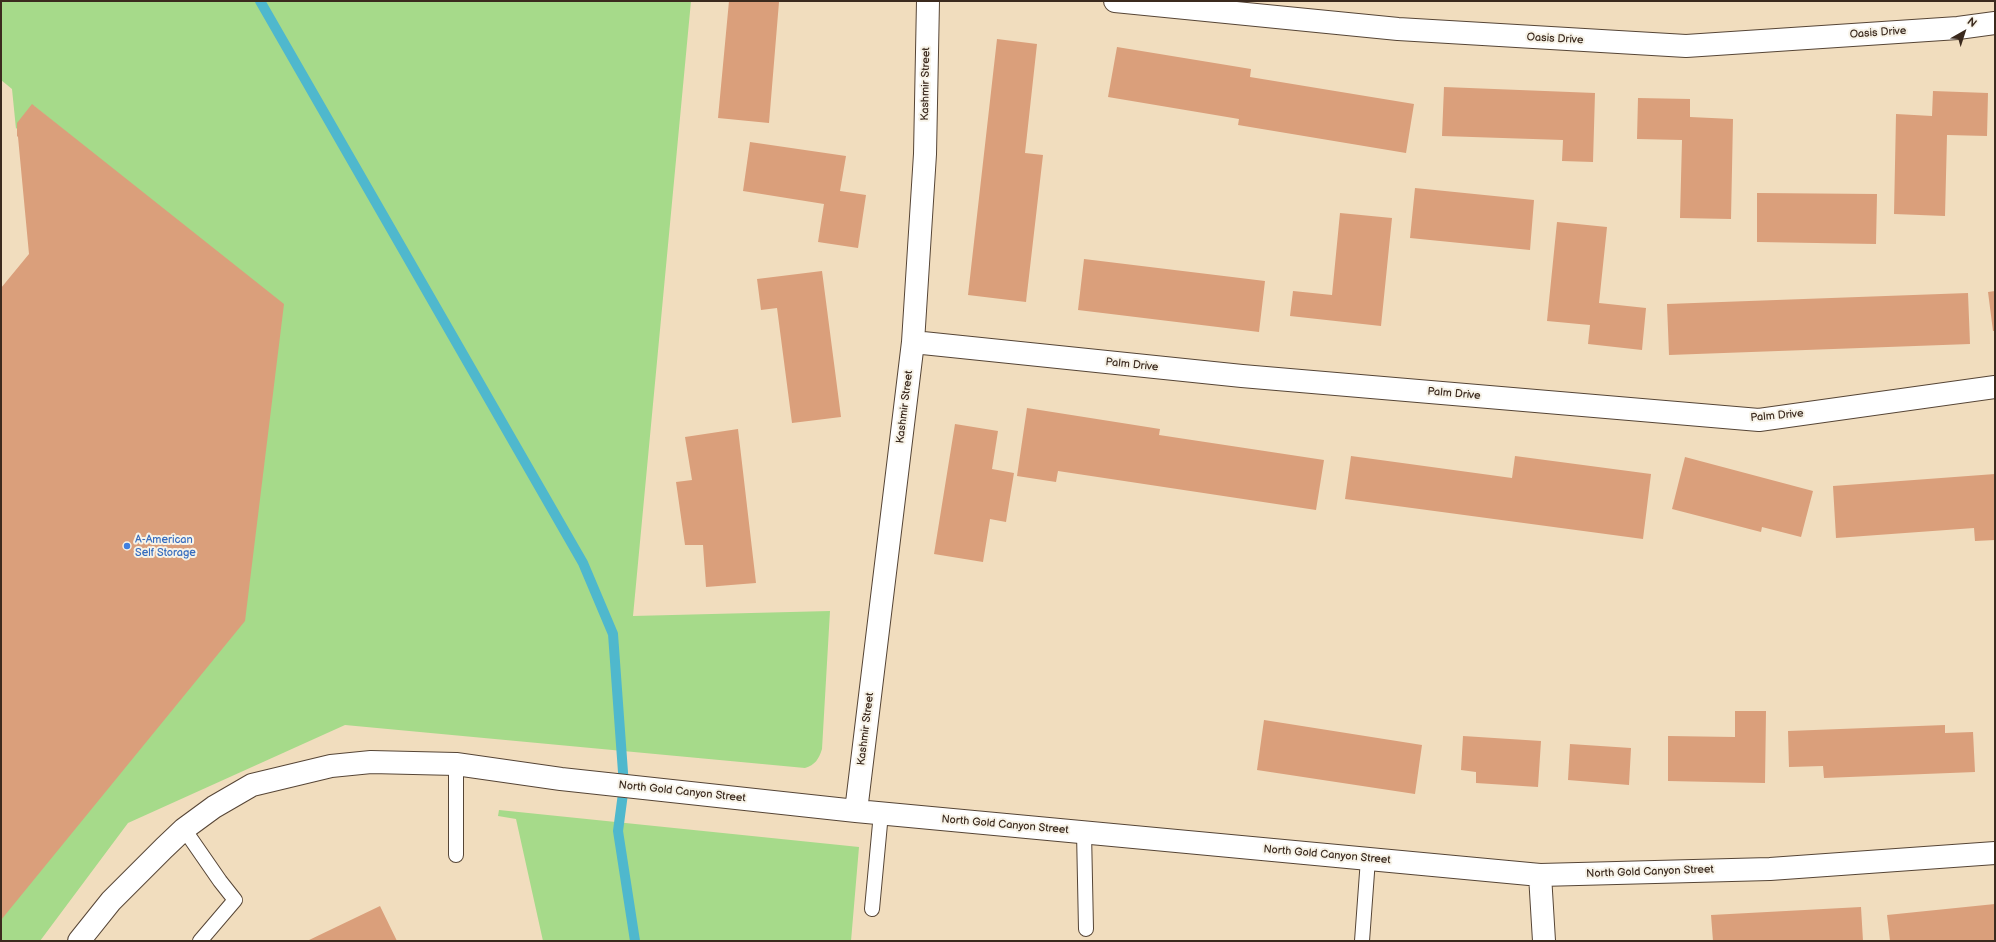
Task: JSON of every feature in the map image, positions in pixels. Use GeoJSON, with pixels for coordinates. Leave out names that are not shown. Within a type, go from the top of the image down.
{"type":"FeatureCollection","features":[{"type":"Feature","properties":{"kind":"street","name":"Kashmir Street"},"geometry":{"type":"LineString","coordinates":[[856,811],[913,342],[925,154],[928,1]]}},
{"type":"Feature","properties":{"kind":"street","name":"Oasis Drive"},"geometry":{"type":"LineString","coordinates":[[1115,1],[1398,29],[1686,46],[1958,28],[1995,23]]}},
{"type":"Feature","properties":{"kind":"street","name":"Palm Drive"},"geometry":{"type":"LineString","coordinates":[[913,342],[1242,376],[1759,420],[1995,387]]}},
{"type":"Feature","properties":{"kind":"street","name":"North Gold Canyon Street"},"geometry":{"type":"LineString","coordinates":[[79,941],[111,901],[184,829],[214,807],[252,785],[331,766],[371,762],[456,764],[561,779],[856,811],[1540,875],[1770,868],[1995,853]]}},
{"type":"Feature","properties":{"kind":"street"},"geometry":{"type":"LineString","coordinates":[[1540,875],[1544,941]]}},
{"type":"Feature","properties":{"kind":"lane"},"geometry":{"type":"LineString","coordinates":[[456,764],[456,855]]}},
{"type":"Feature","properties":{"kind":"lane"},"geometry":{"type":"LineString","coordinates":[[872,909],[881,813]]}},
{"type":"Feature","properties":{"kind":"lane"},"geometry":{"type":"LineString","coordinates":[[184,829],[235,900],[200,941]]}},
{"type":"Feature","properties":{"kind":"lane"},"geometry":{"type":"LineString","coordinates":[[1084,832],[1086,929]]}},
{"type":"Feature","properties":{"kind":"lane"},"geometry":{"type":"LineString","coordinates":[[1362,941],[1368,859]]}},
{"type":"Feature","properties":{"kind":"green space"},"geometry":{"type":"Polygon","coordinates":[[[1,1],[691,1],[633,616],[830,611],[822,749],[816,761],[805,768],[345,725],[128,823],[40,941],[1,941],[1,919],[275,302],[34,106],[16,129],[12,89],[1,80],[1,1]]]}},
{"type":"Feature","properties":{"kind":"green space"},"geometry":{"type":"Polygon","coordinates":[[[499,810],[859,847],[851,941],[543,941],[516,819],[498,816],[499,810]]]}},
{"type":"Feature","properties":{"kind":"building"},"geometry":{"type":"Polygon","coordinates":[[[729,1],[779,2],[769,123],[718,118],[729,1]]]}},
{"type":"Feature","properties":{"kind":"building"},"geometry":{"type":"Polygon","coordinates":[[[997,39],[1037,44],[1025,153],[1043,155],[1026,302],[968,295],[997,39]]]}},
{"type":"Feature","properties":{"kind":"building"},"geometry":{"type":"Polygon","coordinates":[[[1117,47],[1251,69],[1250,77],[1414,104],[1406,153],[1238,125],[1239,119],[1108,97],[1117,47]]]}},
{"type":"Feature","properties":{"kind":"building"},"geometry":{"type":"Polygon","coordinates":[[[1444,87],[1595,93],[1593,162],[1562,161],[1563,140],[1442,136],[1444,87]]]}},
{"type":"Feature","properties":{"kind":"building"},"geometry":{"type":"Polygon","coordinates":[[[1933,91],[1988,93],[1987,136],[1947,135],[1945,216],[1894,214],[1896,114],[1932,116],[1933,91]]]}},
{"type":"Feature","properties":{"kind":"building"},"geometry":{"type":"Polygon","coordinates":[[[1638,98],[1690,99],[1690,117],[1733,119],[1731,219],[1680,218],[1682,140],[1637,139],[1638,98]]]}},
{"type":"Feature","properties":{"kind":"building","name":"A-American Self Storage"},"geometry":{"type":"Polygon","coordinates":[[[32,104],[284,304],[245,621],[1,920],[1,288],[29,254],[17,123],[32,104]]]}},
{"type":"Feature","properties":{"kind":"building"},"geometry":{"type":"Polygon","coordinates":[[[750,142],[846,156],[840,191],[866,195],[858,248],[818,242],[824,204],[743,191],[750,142]]]}},
{"type":"Feature","properties":{"kind":"building"},"geometry":{"type":"Polygon","coordinates":[[[1415,188],[1534,200],[1530,250],[1410,238],[1415,188]]]}},
{"type":"Feature","properties":{"kind":"building"},"geometry":{"type":"Polygon","coordinates":[[[1757,193],[1877,194],[1876,244],[1757,242],[1757,193]]]}},
{"type":"Feature","properties":{"kind":"building"},"geometry":{"type":"Polygon","coordinates":[[[1340,213],[1392,218],[1381,326],[1290,316],[1293,291],[1332,295],[1340,213]]]}},
{"type":"Feature","properties":{"kind":"building"},"geometry":{"type":"Polygon","coordinates":[[[1557,222],[1607,227],[1599,303],[1646,308],[1642,350],[1588,344],[1590,325],[1547,321],[1557,222]]]}},
{"type":"Feature","properties":{"kind":"building"},"geometry":{"type":"Polygon","coordinates":[[[1084,259],[1265,281],[1259,332],[1078,310],[1084,259]]]}},
{"type":"Feature","properties":{"kind":"building"},"geometry":{"type":"Polygon","coordinates":[[[822,271],[841,417],[792,423],[777,308],[761,310],[757,279],[822,271]]]}},
{"type":"Feature","properties":{"kind":"building"},"geometry":{"type":"Polygon","coordinates":[[[1995,291],[1995,331],[1993,331],[1988,292],[1995,291]]]}},
{"type":"Feature","properties":{"kind":"building"},"geometry":{"type":"Polygon","coordinates":[[[1968,293],[1970,344],[1669,355],[1667,304],[1968,293]]]}},
{"type":"Feature","properties":{"kind":"building"},"geometry":{"type":"Polygon","coordinates":[[[1027,408],[1160,429],[1159,435],[1324,460],[1316,510],[1058,471],[1056,482],[1017,476],[1027,408]]]}},
{"type":"Feature","properties":{"kind":"building"},"geometry":{"type":"Polygon","coordinates":[[[955,424],[998,431],[992,469],[1014,473],[1006,522],[990,519],[983,562],[934,554],[955,424]]]}},
{"type":"Feature","properties":{"kind":"building"},"geometry":{"type":"Polygon","coordinates":[[[738,429],[756,583],[706,587],[703,545],[685,545],[676,482],[692,480],[685,437],[738,429]]]}},
{"type":"Feature","properties":{"kind":"building"},"geometry":{"type":"Polygon","coordinates":[[[1351,456],[1512,478],[1515,456],[1651,474],[1643,539],[1345,499],[1351,456]]]}},
{"type":"Feature","properties":{"kind":"building"},"geometry":{"type":"Polygon","coordinates":[[[1685,457],[1813,491],[1801,537],[1762,527],[1761,532],[1672,509],[1685,457]]]}},
{"type":"Feature","properties":{"kind":"building"},"geometry":{"type":"Polygon","coordinates":[[[1995,474],[1995,540],[1975,541],[1974,528],[1836,538],[1833,486],[1995,474]]]}},
{"type":"Feature","properties":{"kind":"building"},"geometry":{"type":"Polygon","coordinates":[[[1735,711],[1766,711],[1765,783],[1668,781],[1668,736],[1735,737],[1735,711]]]}},
{"type":"Feature","properties":{"kind":"building"},"geometry":{"type":"Polygon","coordinates":[[[1264,720],[1422,745],[1415,794],[1257,770],[1264,720]]]}},
{"type":"Feature","properties":{"kind":"building"},"geometry":{"type":"Polygon","coordinates":[[[1945,725],[1945,733],[1973,732],[1975,772],[1824,778],[1823,766],[1789,767],[1788,731],[1945,725]]]}},
{"type":"Feature","properties":{"kind":"building"},"geometry":{"type":"Polygon","coordinates":[[[1463,736],[1541,741],[1538,787],[1476,783],[1476,772],[1461,770],[1463,736]]]}},
{"type":"Feature","properties":{"kind":"building"},"geometry":{"type":"Polygon","coordinates":[[[1570,744],[1631,748],[1629,785],[1568,780],[1570,744]]]}},
{"type":"Feature","properties":{"kind":"building"},"geometry":{"type":"Polygon","coordinates":[[[1995,904],[1995,941],[1890,941],[1887,915],[1995,904]]]}},
{"type":"Feature","properties":{"kind":"building"},"geometry":{"type":"Polygon","coordinates":[[[380,906],[397,941],[307,941],[380,906]]]}},
{"type":"Feature","properties":{"kind":"building"},"geometry":{"type":"Polygon","coordinates":[[[1861,907],[1863,941],[1713,941],[1711,915],[1861,907]]]}},
{"type":"Feature","properties":{"kind":"waterway"},"geometry":{"type":"LineString","coordinates":[[260,1],[583,563],[613,634],[624,786],[618,831],[635,941]]}},
{"type":"Feature","properties":{"kind":"place","name":"A-American Self Storage"},"geometry":{"type":"Point","coordinates":[127,546]}}]}
